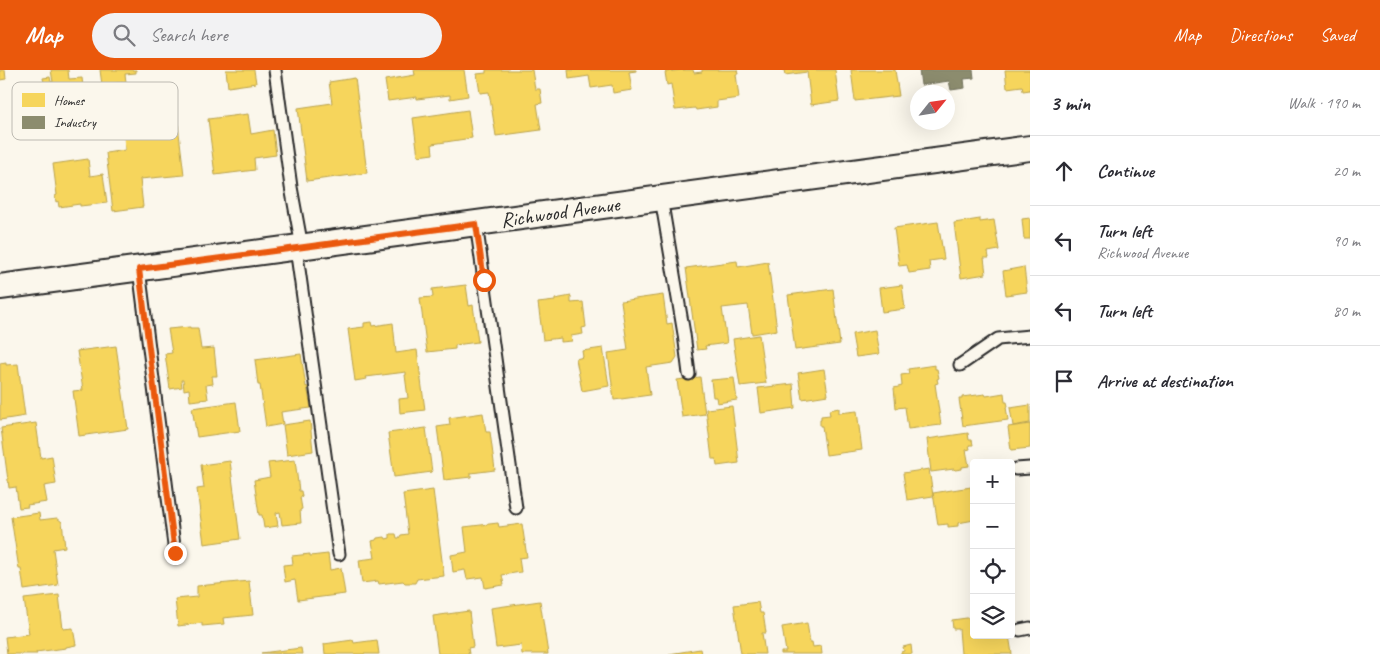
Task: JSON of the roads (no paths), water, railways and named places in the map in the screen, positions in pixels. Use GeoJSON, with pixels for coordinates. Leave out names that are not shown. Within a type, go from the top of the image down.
{"type":"FeatureCollection","features":[{"type":"Feature","properties":{"kind":"street","name":"Richwood Avenue"},"geometry":{"type":"LineString","coordinates":[[0,287],[1030,148]]}},
{"type":"Feature","properties":{"kind":"lane"},"geometry":{"type":"LineString","coordinates":[[275,70],[339,554]]}},
{"type":"Feature","properties":{"kind":"lane"},"geometry":{"type":"LineString","coordinates":[[660,198],[684,334],[689,374]]}},
{"type":"Feature","properties":{"kind":"lane"},"geometry":{"type":"LineString","coordinates":[[476,224],[516,508]]}},
{"type":"Feature","properties":{"kind":"lane"},"geometry":{"type":"LineString","coordinates":[[139,269],[175,553]]}},
{"type":"Feature","properties":{"kind":"lane"},"geometry":{"type":"LineString","coordinates":[[960,365],[998,339],[1030,336]]}},
{"type":"Feature","properties":{"kind":"lane"},"geometry":{"type":"LineString","coordinates":[[1016,469],[1030,468]]}}]}
